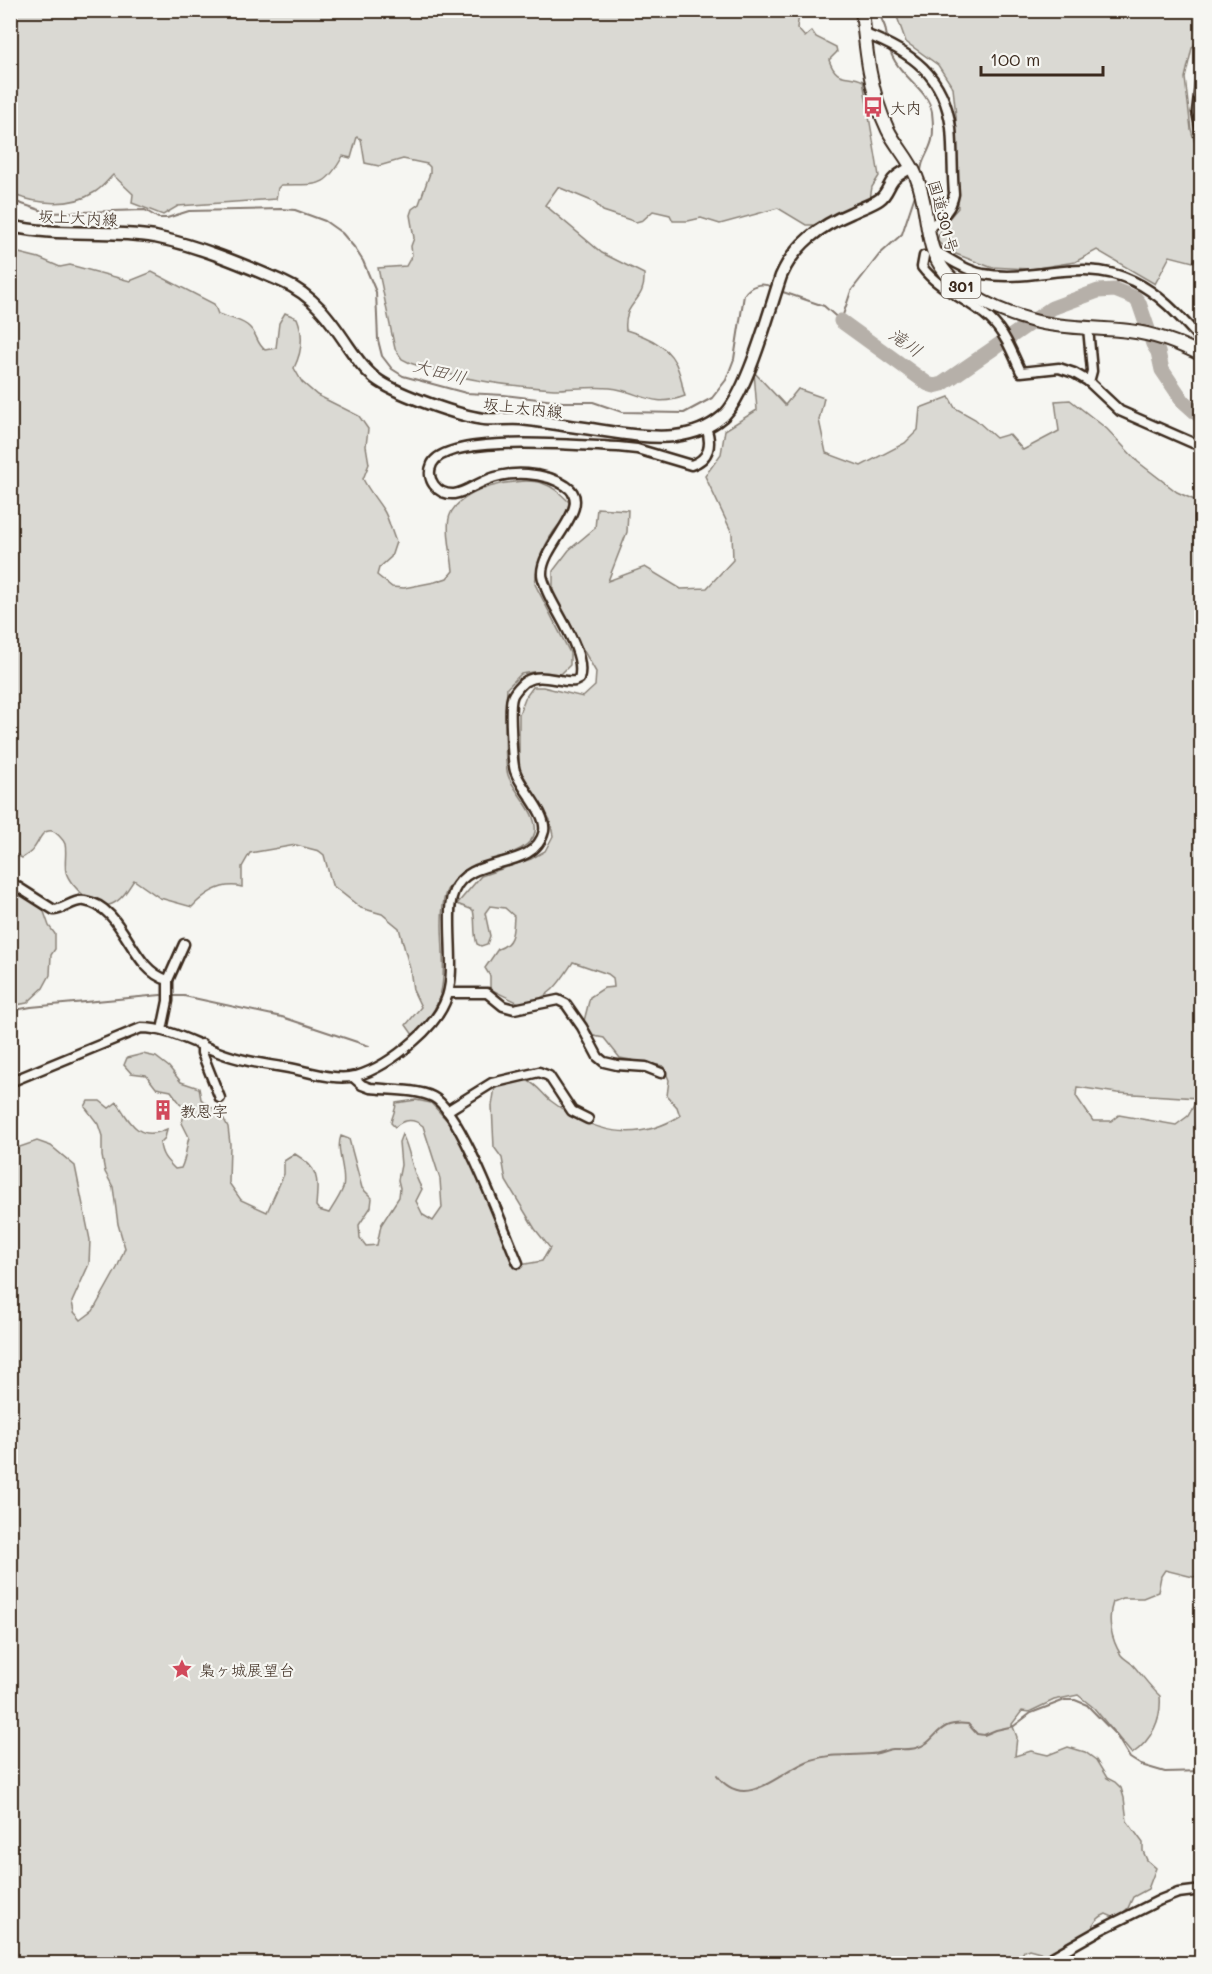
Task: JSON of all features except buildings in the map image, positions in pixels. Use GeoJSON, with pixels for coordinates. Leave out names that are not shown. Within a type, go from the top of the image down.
{"type":"FeatureCollection","features":[{"type":"Feature","properties":{"kind":"highway","name":"国道301号"},"geometry":{"type":"LineString","coordinates":[[862,10],[868,64],[880,111],[895,142],[914,172],[925,209],[928,253],[947,274],[996,309],[1019,317],[1058,325],[1130,331],[1160,337],[1202,355]]}},
{"type":"Feature","properties":{"kind":"main road","name":"坂上大内線"},"geometry":{"type":"LineString","coordinates":[[10,226],[44,231],[117,233],[154,237],[188,246],[256,271],[304,293],[327,315],[360,363],[376,379],[406,395],[470,416],[485,419],[522,419],[607,431],[666,436],[688,434],[706,427],[723,416],[739,395],[781,276],[789,259],[809,236],[841,217],[877,201],[894,179],[914,172]]}},
{"type":"Feature","properties":{"kind":"street"},"geometry":{"type":"LineString","coordinates":[[865,34],[879,39],[922,64],[944,99],[951,128],[954,194],[948,212],[928,229]]}},
{"type":"Feature","properties":{"kind":"street"},"geometry":{"type":"LineString","coordinates":[[1202,68],[1197,112],[1202,137]]}},
{"type":"Feature","properties":{"kind":"street"},"geometry":{"type":"LineString","coordinates":[[1202,341],[1156,295],[1118,275],[1087,269],[1013,276],[982,273],[928,253],[922,267],[930,277],[989,318],[1003,334],[1021,372],[1059,368],[1074,372],[1089,382],[1120,411],[1193,443],[1202,442]]}},
{"type":"Feature","properties":{"kind":"street"},"geometry":{"type":"LineString","coordinates":[[1089,328],[1092,371],[1089,382]]}},
{"type":"Feature","properties":{"kind":"street"},"geometry":{"type":"LineString","coordinates":[[10,1082],[141,1028],[162,1030],[235,1058],[334,1077],[353,1077],[376,1069],[405,1050],[430,1027],[443,1010],[450,993],[450,906],[454,890],[461,880],[483,867],[528,854],[538,843],[544,831],[541,813],[523,789],[514,769],[512,698],[524,681],[536,678],[575,681],[580,675],[580,657],[555,608],[542,575],[544,559],[576,508],[576,500],[568,487],[541,477],[517,474],[489,479],[457,494],[446,494],[436,489],[430,478],[432,465],[437,457],[462,447],[492,443],[637,449],[691,465],[699,462],[707,454],[710,437],[706,427]]}},
{"type":"Feature","properties":{"kind":"street"},"geometry":{"type":"LineString","coordinates":[[10,882],[54,910],[83,901],[98,906],[122,931],[136,956],[160,978],[168,980]]}},
{"type":"Feature","properties":{"kind":"street"},"geometry":{"type":"LineString","coordinates":[[162,1030],[168,1001],[168,980],[184,944]]}},
{"type":"Feature","properties":{"kind":"street"},"geometry":{"type":"LineString","coordinates":[[450,993],[488,993],[503,1006],[514,1009],[558,1000],[566,1004],[582,1027],[593,1049],[604,1062],[610,1065],[646,1067],[661,1072]]}},
{"type":"Feature","properties":{"kind":"street"},"geometry":{"type":"LineString","coordinates":[[202,1044],[202,1053],[220,1098]]}},
{"type":"Feature","properties":{"kind":"street"},"geometry":{"type":"LineString","coordinates":[[447,1111],[492,1083],[539,1072],[549,1076],[572,1111],[588,1119]]}},
{"type":"Feature","properties":{"kind":"street"},"geometry":{"type":"LineString","coordinates":[[353,1077],[357,1082],[370,1088],[423,1094],[435,1098],[447,1111],[474,1159],[518,1263]]}},
{"type":"Feature","properties":{"kind":"street"},"geometry":{"type":"LineString","coordinates":[[1040,1964],[1125,1916],[1160,1900],[1178,1893],[1202,1890]]}},
{"type":"Feature","properties":{"kind":"shaded area"},"geometry":{"type":"Polygon","coordinates":[[[10,11],[802,11],[797,28],[805,37],[812,31],[816,37],[836,47],[837,52],[829,60],[835,72],[863,81],[879,176],[872,187],[870,199],[814,225],[806,225],[778,208],[720,224],[701,218],[673,221],[670,215],[653,211],[643,220],[636,222],[603,211],[594,202],[558,187],[545,205],[602,253],[644,274],[642,291],[628,313],[626,330],[658,344],[671,356],[676,363],[685,396],[663,401],[610,388],[554,389],[499,384],[410,363],[402,359],[395,349],[378,268],[406,266],[412,255],[411,246],[414,238],[410,215],[412,209],[419,204],[430,173],[430,167],[427,164],[403,159],[379,166],[365,163],[361,139],[357,137],[351,158],[343,156],[336,168],[324,180],[311,184],[281,185],[278,188],[276,199],[178,206],[163,215],[132,203],[133,194],[113,175],[98,190],[75,200],[42,202],[11,194],[10,11]]]}},
{"type":"Feature","properties":{"kind":"shaded area"},"geometry":{"type":"Polygon","coordinates":[[[895,11],[1201,11],[1201,36],[1192,48],[1185,78],[1191,129],[1201,164],[1201,251],[1193,262],[1170,256],[1155,284],[1097,250],[1075,262],[1031,269],[990,267],[948,251],[937,241],[948,219],[958,208],[956,116],[953,88],[938,65],[906,42],[895,11]]]}},
{"type":"Feature","properties":{"kind":"shaded area"},"geometry":{"type":"Polygon","coordinates":[[[10,248],[15,252],[39,258],[60,267],[70,265],[130,281],[152,272],[214,304],[218,314],[248,326],[265,350],[276,348],[279,323],[285,313],[297,318],[301,331],[301,343],[294,368],[302,382],[317,395],[359,416],[368,429],[366,446],[369,464],[363,479],[386,514],[396,542],[391,557],[379,568],[377,575],[392,587],[404,588],[447,578],[453,571],[448,534],[450,515],[465,498],[477,492],[505,483],[532,481],[550,487],[569,502],[566,515],[550,537],[544,550],[535,584],[570,653],[570,665],[561,674],[532,672],[521,674],[507,688],[506,767],[511,782],[533,817],[535,832],[530,841],[521,849],[467,871],[455,879],[447,890],[442,912],[443,972],[439,998],[434,1011],[413,1035],[406,1025],[421,1007],[413,990],[399,928],[382,914],[361,908],[332,885],[324,855],[319,851],[296,845],[250,853],[242,867],[242,887],[221,887],[202,897],[192,907],[160,898],[134,880],[122,897],[112,904],[99,904],[92,901],[78,891],[69,878],[65,869],[65,844],[52,831],[45,832],[30,853],[22,858],[11,852],[10,248]]]}},
{"type":"Feature","properties":{"kind":"shaded area"},"geometry":{"type":"Polygon","coordinates":[[[754,372],[785,405],[798,389],[824,398],[819,420],[826,453],[861,466],[905,443],[918,430],[920,408],[949,397],[955,408],[975,419],[996,438],[1009,434],[1023,450],[1059,431],[1055,401],[1070,400],[1107,429],[1138,462],[1177,492],[1201,503],[1202,1575],[1193,1577],[1165,1570],[1161,1576],[1158,1592],[1143,1598],[1123,1598],[1113,1602],[1110,1622],[1112,1636],[1118,1649],[1160,1696],[1159,1713],[1154,1728],[1145,1742],[1132,1754],[1094,1708],[1078,1695],[1054,1700],[1029,1712],[1022,1711],[1012,1724],[1017,1737],[1015,1756],[1031,1751],[1048,1755],[1068,1747],[1085,1752],[1096,1760],[1107,1778],[1121,1788],[1127,1821],[1143,1843],[1143,1851],[1147,1860],[1156,1868],[1148,1889],[1133,1897],[1128,1908],[1120,1916],[1115,1918],[1106,1914],[1101,1916],[1086,1934],[1046,1957],[1040,1952],[1029,1949],[1024,1951],[1017,1963],[871,1964],[857,1960],[848,1961],[847,1964],[11,1964],[11,1150],[37,1141],[51,1146],[75,1166],[90,1240],[89,1264],[72,1302],[74,1312],[81,1320],[93,1311],[117,1268],[125,1248],[118,1224],[113,1187],[105,1172],[102,1136],[98,1124],[85,1107],[88,1101],[100,1101],[109,1108],[117,1102],[132,1124],[143,1132],[167,1129],[165,1138],[160,1143],[164,1157],[175,1169],[181,1168],[185,1157],[189,1137],[182,1123],[185,1110],[171,1091],[156,1088],[146,1075],[131,1073],[124,1065],[127,1058],[143,1054],[156,1057],[169,1067],[181,1082],[199,1088],[201,1099],[220,1112],[228,1127],[229,1183],[241,1200],[267,1212],[284,1174],[284,1161],[295,1154],[309,1165],[316,1176],[316,1206],[319,1210],[329,1213],[343,1188],[344,1175],[339,1148],[341,1136],[349,1139],[362,1188],[372,1198],[371,1207],[359,1225],[360,1238],[366,1246],[377,1245],[381,1225],[399,1197],[398,1180],[401,1165],[399,1142],[402,1134],[422,1189],[416,1201],[423,1215],[433,1221],[442,1208],[440,1179],[423,1126],[412,1121],[402,1122],[395,1127],[391,1123],[396,1103],[416,1100],[431,1103],[454,1128],[487,1196],[515,1266],[542,1261],[550,1248],[535,1229],[506,1181],[502,1158],[494,1147],[492,1106],[495,1087],[515,1080],[526,1080],[566,1112],[598,1127],[614,1131],[646,1130],[663,1125],[680,1116],[677,1107],[667,1096],[669,1080],[663,1066],[620,1058],[604,1038],[594,1036],[584,1021],[590,997],[604,988],[614,987],[613,978],[608,974],[573,962],[548,994],[524,1005],[512,1000],[490,988],[490,976],[485,968],[498,949],[510,940],[514,916],[505,908],[490,906],[485,913],[490,936],[487,944],[481,946],[476,940],[473,910],[457,904],[481,876],[531,859],[545,851],[553,836],[550,820],[519,768],[519,714],[525,698],[533,687],[543,687],[583,697],[595,686],[596,672],[563,615],[553,592],[553,571],[569,550],[595,528],[597,508],[628,510],[627,532],[608,581],[645,567],[681,589],[707,588],[733,560],[732,533],[705,476],[721,454],[725,430],[757,410],[754,372]],[[1077,1087],[1076,1096],[1093,1121],[1111,1121],[1119,1115],[1176,1125],[1188,1116],[1198,1098],[1117,1093],[1077,1087]]]}},
{"type":"Feature","properties":{"kind":"shaded area"},"geometry":{"type":"Polygon","coordinates":[[[22,893],[43,909],[49,926],[55,934],[55,949],[51,955],[50,975],[43,988],[27,1003],[11,1006],[11,905],[22,893]]]}},
{"type":"Feature","properties":{"kind":"waterway","name":"滝川"},"geometry":{"type":"LineString","coordinates":[[878,10],[888,42]]}},
{"type":"Feature","properties":{"kind":"waterway","name":"滝川"},"geometry":{"type":"LineString","coordinates":[[889,47],[898,66],[924,95],[932,112],[933,137],[922,165],[921,175]]}},
{"type":"Feature","properties":{"kind":"waterway","name":"滝川"},"geometry":{"type":"LineString","coordinates":[[780,291],[824,306],[841,321],[851,291],[879,255],[902,234],[916,192]]}},
{"type":"Feature","properties":{"kind":"waterway","name":"大田川"},"geometry":{"type":"LineString","coordinates":[[10,200],[49,213],[145,210],[158,218],[167,218],[189,211],[295,210],[325,221],[342,233],[354,247],[363,261],[376,292],[378,340],[382,356],[392,369],[403,376],[466,393],[563,402],[593,402],[622,412],[684,413],[712,398],[726,380],[734,359],[744,295],[756,285],[772,287]]}},
{"type":"Feature","properties":{"kind":"waterway","name":"滝川"},"geometry":{"type":"LineString","coordinates":[[841,321],[934,386],[942,384],[1052,308],[1098,291],[1115,290],[1135,298],[1139,303],[1158,352],[1162,370],[1183,401],[1202,418]]}},
{"type":"Feature","properties":{"kind":"waterway"},"geometry":{"type":"LineString","coordinates":[[10,1011],[161,995]]}},
{"type":"Feature","properties":{"kind":"waterway"},"geometry":{"type":"LineString","coordinates":[[172,996],[184,996],[282,1017],[369,1046]]}},
{"type":"Feature","properties":{"kind":"waterway"},"geometry":{"type":"LineString","coordinates":[[717,1775],[732,1788],[740,1791],[752,1790],[811,1760],[916,1748],[949,1725],[968,1724],[977,1734],[984,1735],[1014,1726],[1031,1713],[1065,1700],[1075,1700],[1087,1705],[1116,1735],[1130,1758],[1141,1765],[1165,1772],[1202,1771]]}},
{"type":"Feature","properties":{"kind":"place","name":"大内"},"geometry":{"type":"Point","coordinates":[873,107]}},
{"type":"Feature","properties":{"kind":"place","name":"教恩字"},"geometry":{"type":"Point","coordinates":[163,1110]}},
{"type":"Feature","properties":{"kind":"place","name":"梟ヶ城展望台"},"geometry":{"type":"Point","coordinates":[182,1669]}}]}
